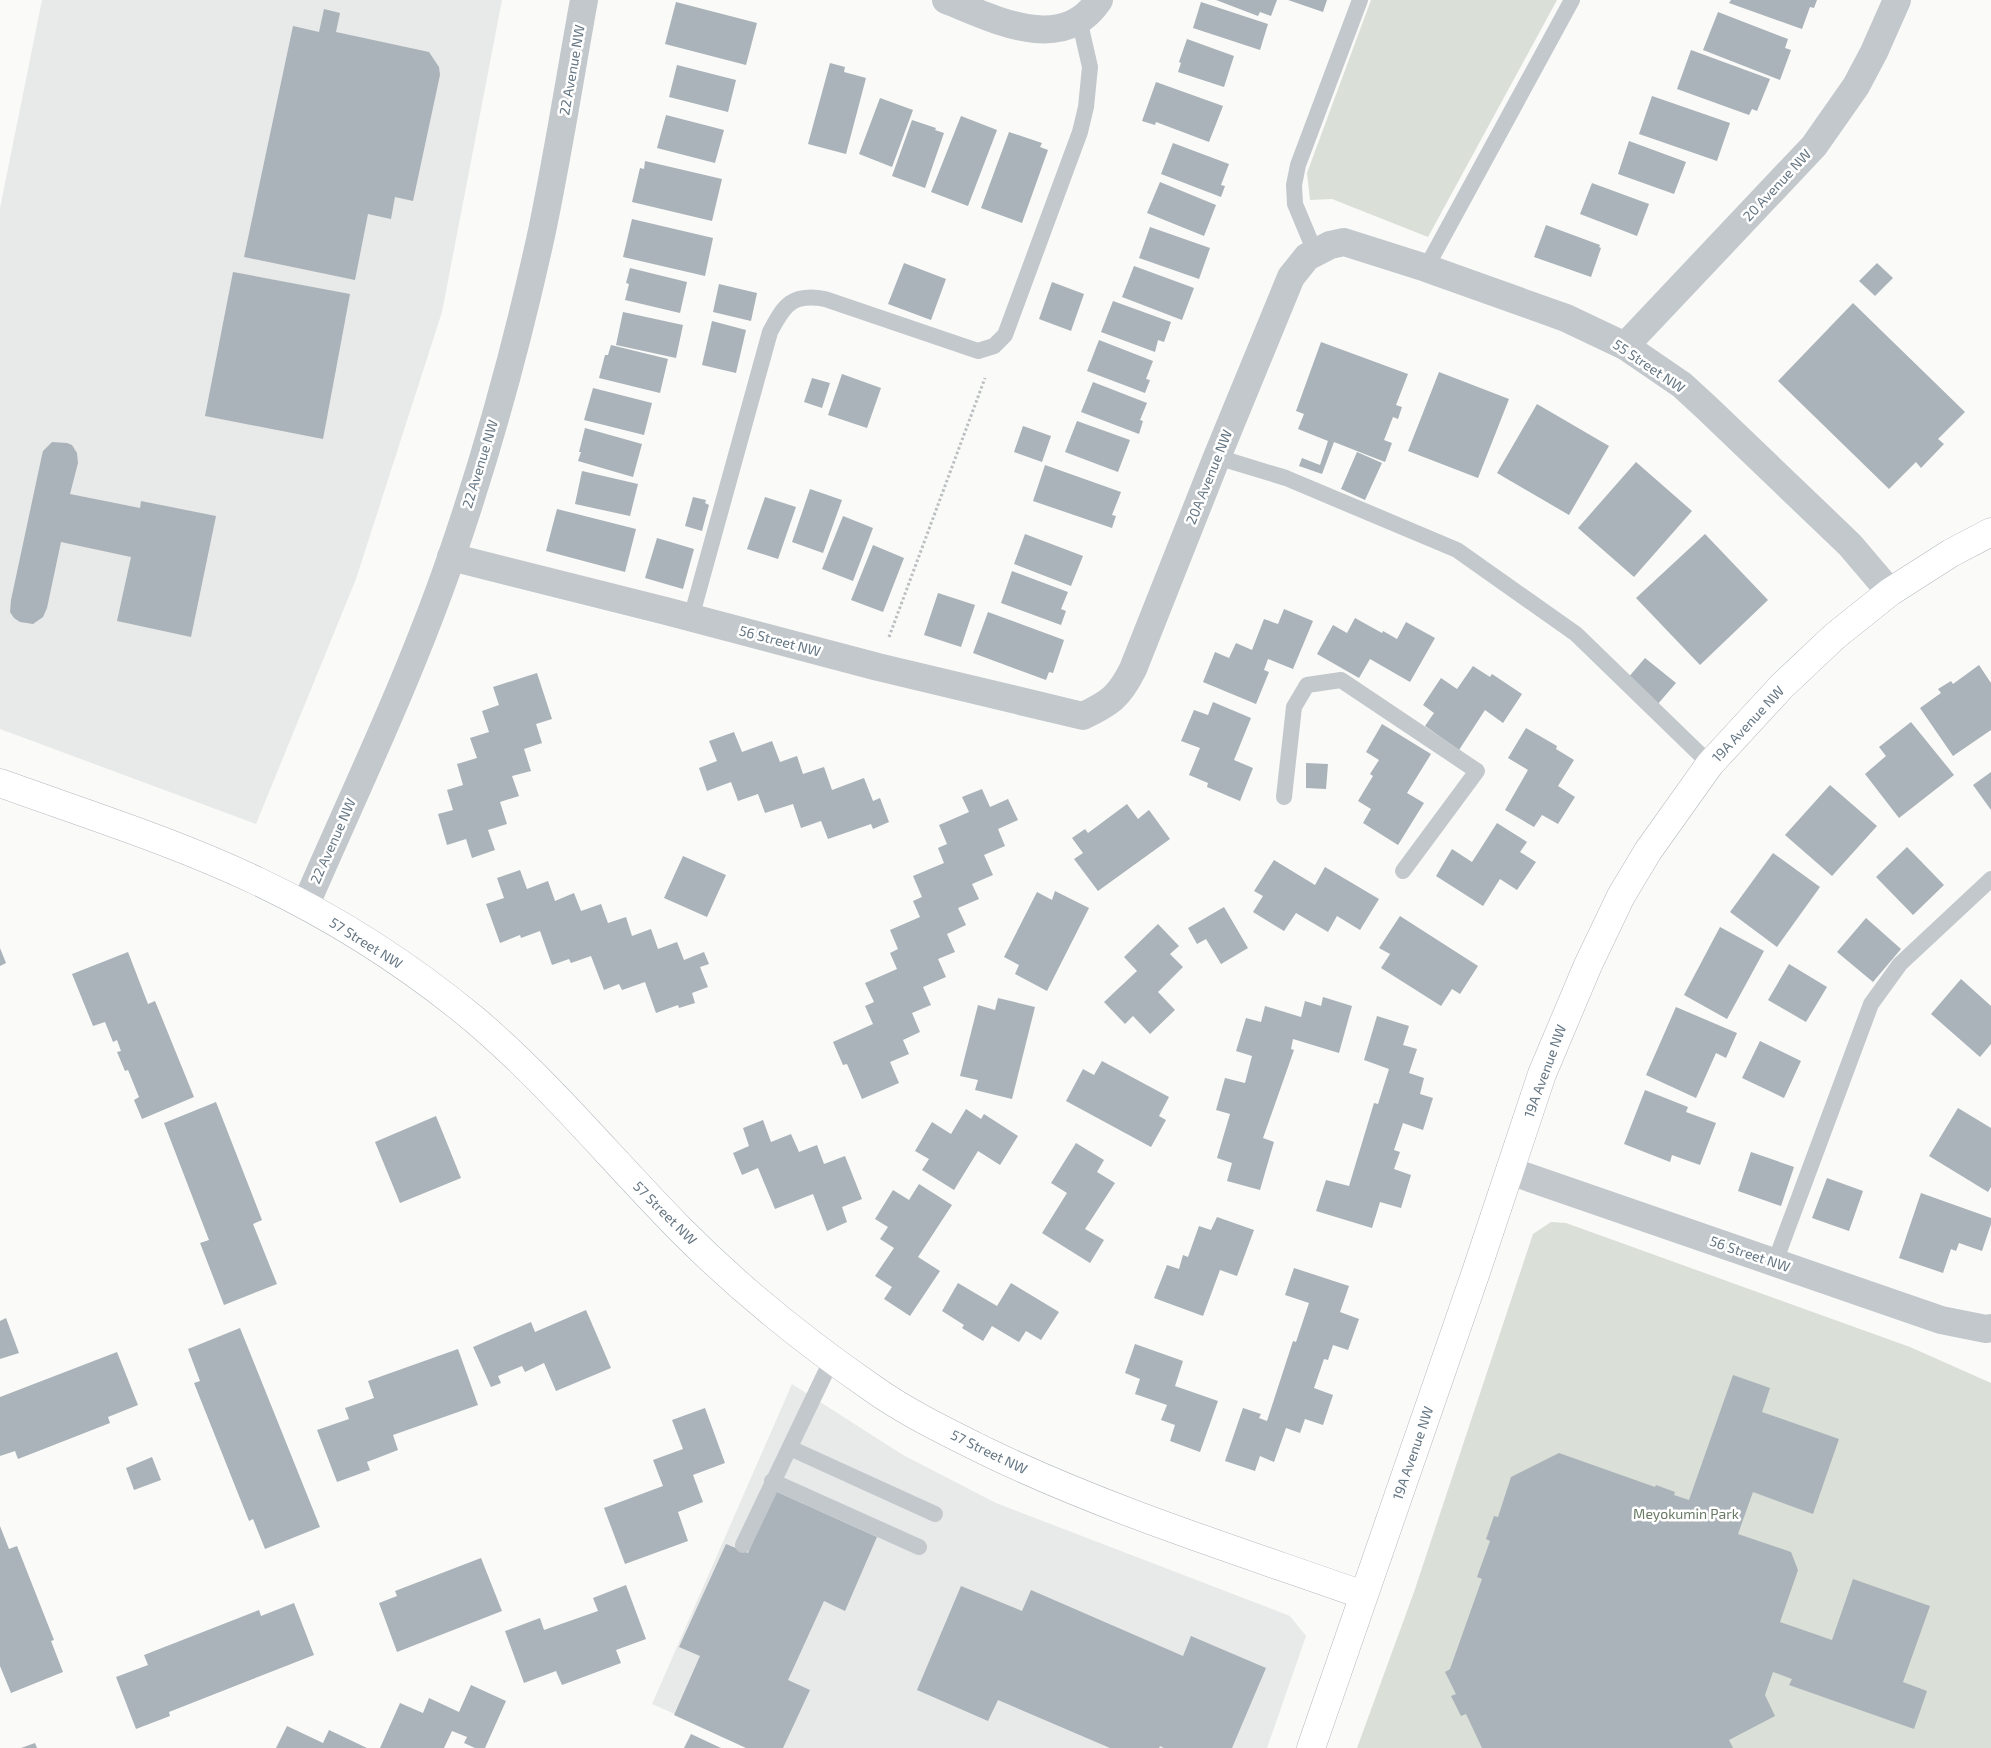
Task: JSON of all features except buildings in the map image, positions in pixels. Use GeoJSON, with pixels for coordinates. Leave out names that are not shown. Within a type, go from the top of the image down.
{"type":"FeatureCollection","features":[{"type":"Feature","properties":{"kind":"street","name":"22 Avenue NW"},"geometry":{"type":"LineString","coordinates":[[305,906],[422,635],[451,558],[482,464],[513,354],[542,230],[584,0]]}},
{"type":"Feature","properties":{"kind":"street"},"geometry":{"type":"LineString","coordinates":[[946,0],[1011,24],[1028,29],[1046,30],[1079,19],[1099,0]]}},
{"type":"Feature","properties":{"kind":"street","name":"20 Avenue NW"},"geometry":{"type":"LineString","coordinates":[[1625,346],[1814,146],[1856,86],[1874,52],[1897,0]]}},
{"type":"Feature","properties":{"kind":"street","name":"55 Street NW"},"geometry":{"type":"LineString","coordinates":[[1315,252],[1330,245],[1344,242],[1426,268],[1566,318],[1625,346],[1682,386],[1707,408],[1850,545],[1890,592]]}},
{"type":"Feature","properties":{"kind":"street","name":"20A Avenue NW"},"geometry":{"type":"LineString","coordinates":[[1107,705],[1124,687],[1133,669],[1291,277],[1307,257],[1315,252]]}},
{"type":"Feature","properties":{"kind":"street","name":"19A Avenue NW"},"geometry":{"type":"LineString","coordinates":[[1311,1748],[1542,1074],[1563,1021],[1621,896],[1648,851],[1710,764],[1782,686],[1835,636],[1890,592],[1951,553],[1991,532]]}},
{"type":"Feature","properties":{"kind":"street","name":"56 Street NW"},"geometry":{"type":"LineString","coordinates":[[451,558],[878,667],[1083,716],[1107,705]]}},
{"type":"Feature","properties":{"kind":"street","name":"57 Street NW"},"geometry":{"type":"LineString","coordinates":[[0,783],[202,858],[257,881],[357,935],[405,966],[475,1021],[530,1071],[684,1233],[781,1319],[875,1391],[922,1419],[1032,1474],[1091,1498],[1363,1595]]}},
{"type":"Feature","properties":{"kind":"street","name":"56 Street NW"},"geometry":{"type":"LineString","coordinates":[[1510,1171],[1941,1320],[1986,1329],[1991,1328]]}},
{"type":"Feature","properties":{"kind":"lane"},"geometry":{"type":"LineString","coordinates":[[1315,252],[1295,204],[1294,185],[1298,165],[1360,0]]}},
{"type":"Feature","properties":{"kind":"lane"},"geometry":{"type":"LineString","coordinates":[[1426,268],[1572,0]]}},
{"type":"Feature","properties":{"kind":"lane"},"geometry":{"type":"LineString","coordinates":[[691,618],[770,332],[786,306],[807,296],[825,299],[978,351],[994,346],[1005,335],[1080,132],[1084,116],[1090,67],[1079,19]]}},
{"type":"Feature","properties":{"kind":"lane"},"geometry":{"type":"LineString","coordinates":[[1217,457],[1286,478],[1457,550],[1576,634],[1710,764]]}},
{"type":"Feature","properties":{"kind":"lane"},"geometry":{"type":"LineString","coordinates":[[1284,797],[1294,707],[1308,685],[1341,680],[1476,771],[1403,871]]}},
{"type":"Feature","properties":{"kind":"lane"},"geometry":{"type":"LineString","coordinates":[[1775,1262],[1871,1004],[1900,964],[1991,879]]}},
{"type":"Feature","properties":{"kind":"lane"},"geometry":{"type":"LineString","coordinates":[[743,1545],[832,1359]]}},
{"type":"Feature","properties":{"kind":"lane"},"geometry":{"type":"LineString","coordinates":[[790,1448],[935,1514]]}},
{"type":"Feature","properties":{"kind":"lane"},"geometry":{"type":"LineString","coordinates":[[772,1481],[920,1547]]}},
{"type":"Feature","properties":{"kind":"path"},"geometry":{"type":"LineString","coordinates":[[878,667],[982,385],[994,346]]}},
{"type":"Feature","properties":{"kind":"shaded area"},"geometry":{"type":"Polygon","coordinates":[[[42,0],[502,0],[442,312],[356,579],[256,824],[0,729],[0,208],[42,0]]]}},
{"type":"Feature","properties":{"kind":"shaded area"},"geometry":{"type":"Polygon","coordinates":[[[792,1384],[903,1455],[996,1503],[1290,1616],[1306,1636],[1267,1748],[752,1748],[652,1704],[792,1384]]]}},
{"type":"Feature","properties":{"kind":"green space"},"geometry":{"type":"Polygon","coordinates":[[[1371,0],[1557,0],[1428,237],[1332,199],[1310,200],[1307,173],[1371,0]]]}},
{"type":"Feature","properties":{"kind":"green space","name":"Meyokumin Park"},"geometry":{"type":"Polygon","coordinates":[[[1551,1222],[1566,1223],[1910,1347],[1991,1383],[1991,1748],[1357,1748],[1414,1592],[1533,1234],[1551,1222]]]}}]}
